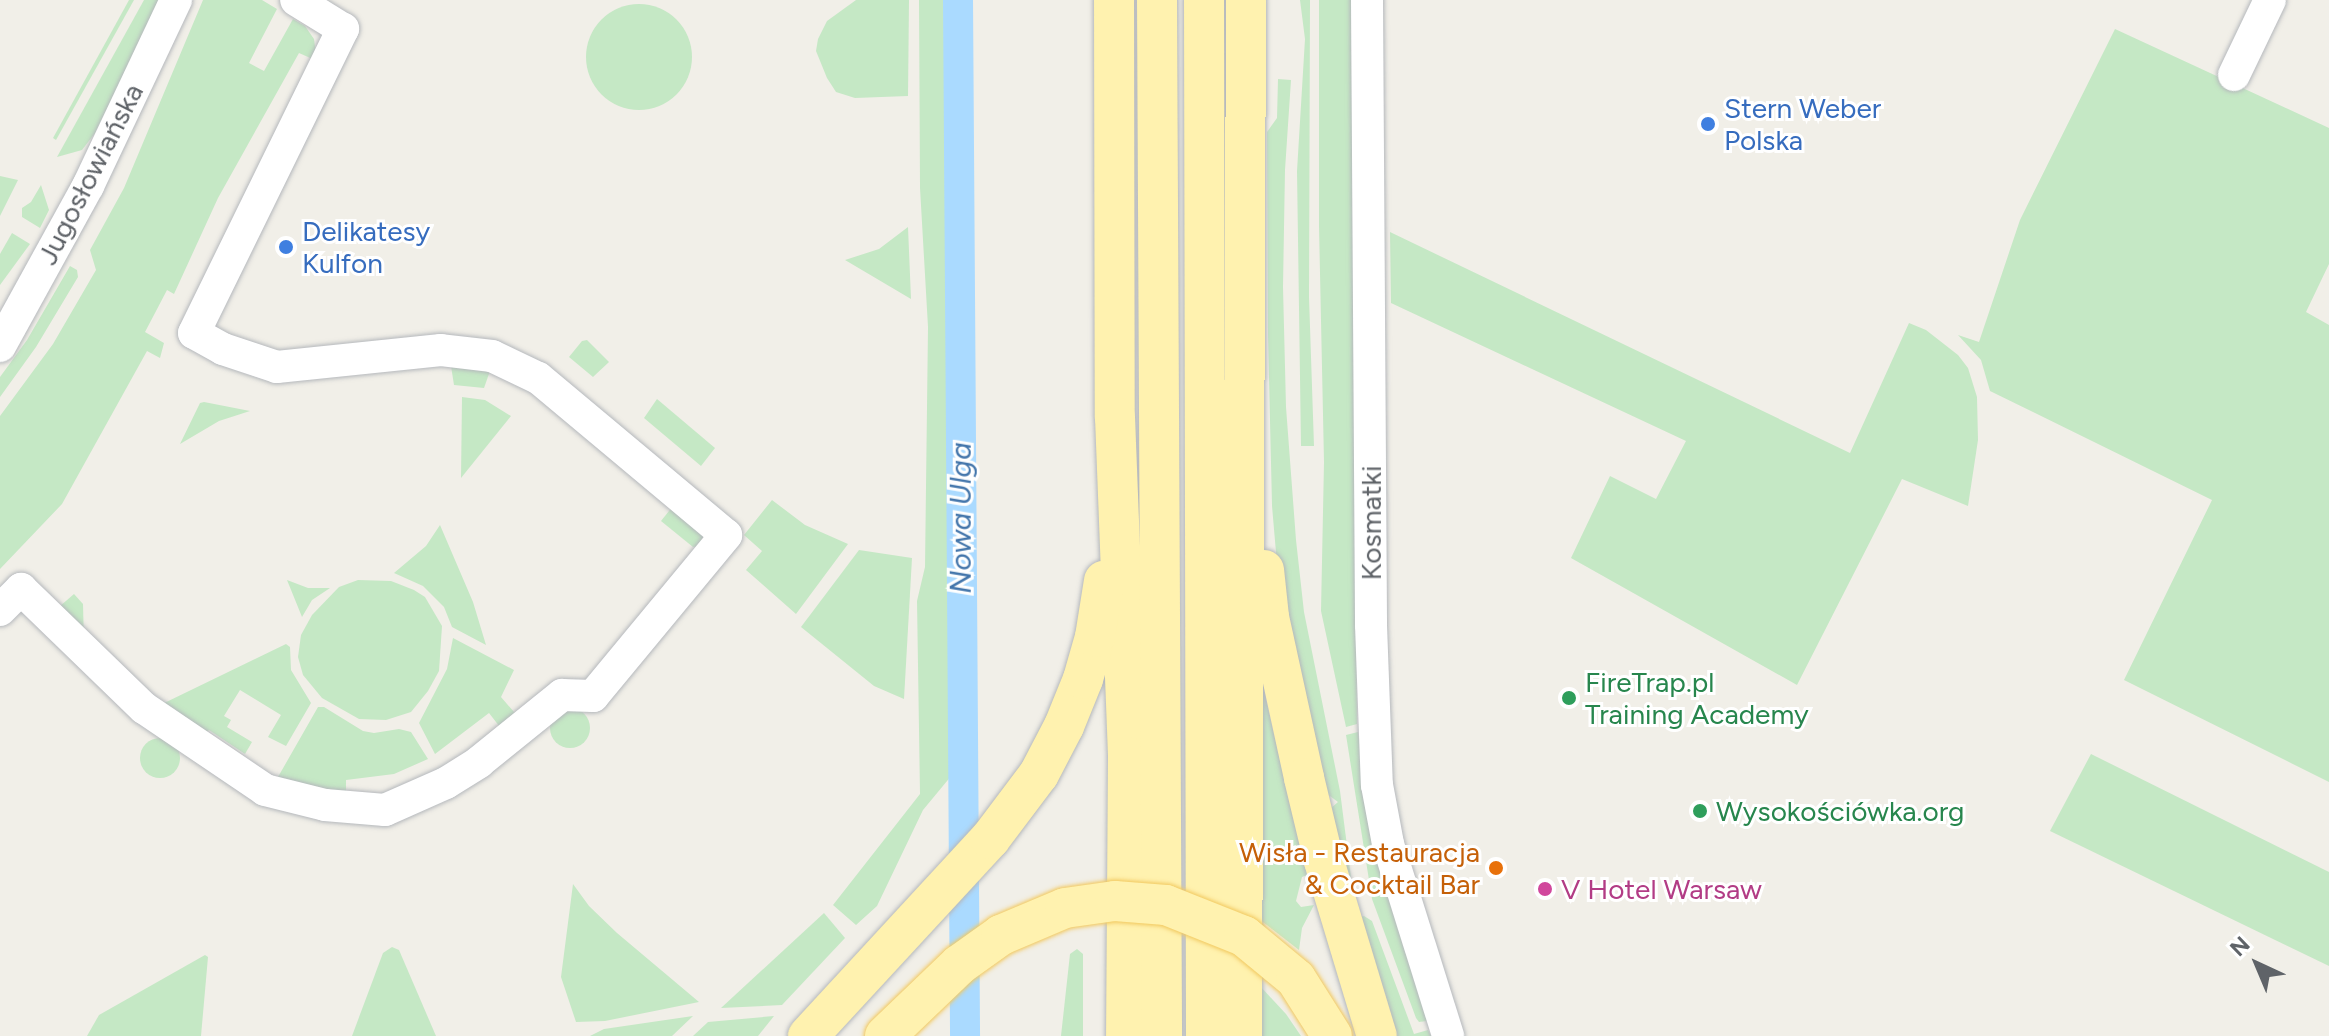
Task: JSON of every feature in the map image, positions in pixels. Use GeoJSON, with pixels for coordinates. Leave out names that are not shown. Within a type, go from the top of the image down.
{"type":"FeatureCollection","features":[{"type":"Feature","properties":{"kind":"main road"},"geometry":{"type":"LineString","coordinates":[[1114,0],[1115,417],[1128,757],[1126,1036]]}},
{"type":"Feature","properties":{"kind":"main road"},"geometry":{"type":"LineString","coordinates":[[1157,0],[1162,1036]]}},
{"type":"Feature","properties":{"kind":"main road"},"geometry":{"type":"LineString","coordinates":[[1204,0],[1206,1036]]}},
{"type":"Feature","properties":{"kind":"main road"},"geometry":{"type":"LineString","coordinates":[[1242,1036],[1240,750],[1247,407],[1246,0]]}},
{"type":"Feature","properties":{"kind":"main road"},"geometry":{"type":"LineString","coordinates":[[1247,407],[1269,617],[1324,861],[1377,1036]]}},
{"type":"Feature","properties":{"kind":"main road"},"geometry":{"type":"LineString","coordinates":[[808,1036],[990,839],[1039,774],[1064,726],[1095,637],[1108,536],[1115,417]]}},
{"type":"Feature","properties":{"kind":"main road"},"geometry":{"type":"LineString","coordinates":[[885,1036],[959,965],[1001,935],[1065,908],[1115,901],[1166,905],[1244,936],[1296,979],[1332,1036]]}},
{"type":"Feature","properties":{"kind":"street","name":"Jugosłowiańska"},"geometry":{"type":"LineString","coordinates":[[0,346],[88,186],[176,0]]}},
{"type":"Feature","properties":{"kind":"street"},"geometry":{"type":"LineString","coordinates":[[0,610],[21,589],[144,708],[265,790],[340,807],[385,810],[446,783],[479,762],[562,695],[593,696],[726,535],[538,378],[492,356],[441,350],[277,367],[223,349],[194,333],[343,29],[296,0]]}},
{"type":"Feature","properties":{"kind":"street","name":"Kosmatki"},"geometry":{"type":"LineString","coordinates":[[1367,0],[1371,625],[1377,785],[1388,844],[1448,1036]]}},
{"type":"Feature","properties":{"kind":"street"},"geometry":{"type":"LineString","coordinates":[[2234,75],[2270,0]]}},
{"type":"Feature","properties":{"kind":"green space"},"geometry":{"type":"Polygon","coordinates":[[[129,0],[134,0],[56,140],[53,138],[129,0]]]}},
{"type":"Feature","properties":{"kind":"green space"},"geometry":{"type":"Polygon","coordinates":[[[144,0],[160,0],[95,133],[82,150],[57,157],[144,0]]]}},
{"type":"Feature","properties":{"kind":"green space"},"geometry":{"type":"Polygon","coordinates":[[[203,0],[262,0],[277,9],[249,63],[264,71],[293,19],[305,26],[314,39],[317,61],[299,53],[218,198],[174,294],[167,290],[145,332],[164,343],[160,358],[147,351],[62,504],[0,569],[0,416],[53,344],[96,270],[90,250],[124,188],[203,0]]]}},
{"type":"Feature","properties":{"kind":"green space"},"geometry":{"type":"Polygon","coordinates":[[[856,0],[909,0],[908,96],[855,98],[836,92],[827,78],[816,51],[818,39],[827,21],[856,0]]]}},
{"type":"Feature","properties":{"kind":"green space"},"geometry":{"type":"Polygon","coordinates":[[[919,0],[950,0],[952,775],[923,810],[877,906],[856,925],[833,905],[920,794],[917,601],[925,567],[928,327],[920,188],[919,0]]]}},
{"type":"Feature","properties":{"kind":"green space"},"geometry":{"type":"Polygon","coordinates":[[[1300,0],[1310,0],[1309,297],[1314,446],[1301,446],[1297,171],[1305,39],[1300,0]]]}},
{"type":"Feature","properties":{"kind":"green space"},"geometry":{"type":"Polygon","coordinates":[[[1319,0],[1351,0],[1357,724],[1346,727],[1321,611],[1324,462],[1319,226],[1319,0]]]}},
{"type":"Feature","properties":{"kind":"green space"},"geometry":{"type":"Polygon","coordinates":[[[639,4],[659,8],[677,19],[688,37],[692,57],[688,77],[677,95],[659,106],[639,110],[619,106],[601,95],[590,77],[586,57],[590,37],[601,19],[619,8],[639,4]]]}},
{"type":"Feature","properties":{"kind":"green space"},"geometry":{"type":"Polygon","coordinates":[[[2115,29],[2329,128],[2329,264],[2306,312],[2329,325],[2329,782],[2124,680],[2212,500],[1990,391],[1981,360],[1958,335],[1979,342],[2020,220],[2115,29]]]}},
{"type":"Feature","properties":{"kind":"green space"},"geometry":{"type":"Polygon","coordinates":[[[1278,79],[1291,80],[1285,170],[1283,287],[1286,407],[1296,540],[1304,612],[1340,791],[1353,893],[1323,815],[1338,802],[1323,791],[1282,622],[1272,506],[1268,334],[1267,132],[1277,118],[1278,79]]]}},
{"type":"Feature","properties":{"kind":"green space"},"geometry":{"type":"Polygon","coordinates":[[[0,176],[18,180],[0,216],[0,176]]]}},
{"type":"Feature","properties":{"kind":"green space"},"geometry":{"type":"Polygon","coordinates":[[[41,185],[49,210],[40,228],[22,217],[22,208],[31,202],[41,185]]]}},
{"type":"Feature","properties":{"kind":"green space"},"geometry":{"type":"Polygon","coordinates":[[[908,227],[911,299],[845,260],[879,249],[908,227]]]}},
{"type":"Feature","properties":{"kind":"green space"},"geometry":{"type":"Polygon","coordinates":[[[1390,232],[1850,453],[1909,323],[1926,330],[1958,355],[1968,368],[1977,397],[1978,440],[1968,506],[1902,479],[1797,685],[1571,558],[1610,476],[1656,499],[1686,441],[1391,303],[1390,232]]]}},
{"type":"Feature","properties":{"kind":"green space"},"geometry":{"type":"Polygon","coordinates":[[[12,233],[30,244],[0,285],[0,254],[12,233]]]}},
{"type":"Feature","properties":{"kind":"green space"},"geometry":{"type":"Polygon","coordinates":[[[70,266],[77,270],[78,277],[36,347],[0,397],[0,377],[27,340],[70,266]]]}},
{"type":"Feature","properties":{"kind":"green space"},"geometry":{"type":"Polygon","coordinates":[[[587,340],[609,362],[593,377],[569,357],[582,341],[587,340]]]}},
{"type":"Feature","properties":{"kind":"green space"},"geometry":{"type":"Polygon","coordinates":[[[451,366],[490,371],[484,388],[454,385],[451,366]]]}},
{"type":"Feature","properties":{"kind":"green space"},"geometry":{"type":"Polygon","coordinates":[[[462,397],[485,400],[511,416],[461,478],[462,397]]]}},
{"type":"Feature","properties":{"kind":"green space"},"geometry":{"type":"Polygon","coordinates":[[[657,399],[715,448],[701,466],[644,418],[657,399]]]}},
{"type":"Feature","properties":{"kind":"green space"},"geometry":{"type":"Polygon","coordinates":[[[200,403],[250,411],[219,421],[180,444],[200,403]]]}},
{"type":"Feature","properties":{"kind":"green space"},"geometry":{"type":"Polygon","coordinates":[[[772,500],[805,525],[848,544],[796,614],[746,570],[762,551],[744,535],[772,500]]]}},
{"type":"Feature","properties":{"kind":"green space"},"geometry":{"type":"Polygon","coordinates":[[[673,506],[706,533],[700,546],[693,547],[661,521],[673,506]]]}},
{"type":"Feature","properties":{"kind":"green space"},"geometry":{"type":"Polygon","coordinates":[[[440,525],[473,602],[486,645],[452,627],[444,607],[423,586],[394,573],[426,546],[440,525]]]}},
{"type":"Feature","properties":{"kind":"green space"},"geometry":{"type":"Polygon","coordinates":[[[859,550],[912,558],[904,699],[874,686],[801,627],[859,550]]]}},
{"type":"Feature","properties":{"kind":"green space"},"geometry":{"type":"Polygon","coordinates":[[[287,580],[308,588],[330,588],[312,600],[302,617],[287,580]]]}},
{"type":"Feature","properties":{"kind":"green space"},"geometry":{"type":"Polygon","coordinates":[[[358,580],[391,581],[414,590],[425,597],[442,626],[439,671],[428,691],[411,712],[386,720],[359,719],[322,698],[303,675],[298,657],[301,635],[312,615],[339,587],[358,580]]]}},
{"type":"Feature","properties":{"kind":"green space"},"geometry":{"type":"Polygon","coordinates":[[[74,594],[83,604],[84,644],[52,613],[74,594]]]}},
{"type":"Feature","properties":{"kind":"green space"},"geometry":{"type":"Polygon","coordinates":[[[453,638],[514,670],[501,697],[520,719],[503,731],[489,713],[435,754],[419,723],[447,669],[453,638]]]}},
{"type":"Feature","properties":{"kind":"green space"},"geometry":{"type":"Polygon","coordinates":[[[286,644],[290,647],[291,670],[311,703],[286,746],[268,737],[281,715],[240,690],[224,716],[231,720],[227,727],[252,742],[245,754],[209,730],[200,737],[156,707],[286,644]]]}},
{"type":"Feature","properties":{"kind":"green space"},"geometry":{"type":"Polygon","coordinates":[[[1261,679],[1307,875],[1302,877],[1296,901],[1301,907],[1314,905],[1302,928],[1299,950],[1259,919],[1261,679]]]}},
{"type":"Feature","properties":{"kind":"green space"},"geometry":{"type":"Polygon","coordinates":[[[318,707],[324,707],[363,731],[374,733],[399,729],[411,732],[428,759],[394,774],[346,780],[346,793],[274,784],[318,707]]]}},
{"type":"Feature","properties":{"kind":"green space"},"geometry":{"type":"Polygon","coordinates":[[[570,708],[584,714],[590,728],[584,742],[570,748],[556,742],[550,728],[556,714],[570,708]]]}},
{"type":"Feature","properties":{"kind":"green space"},"geometry":{"type":"Polygon","coordinates":[[[1358,732],[1369,823],[1427,1021],[1419,1022],[1416,1018],[1372,899],[1346,735],[1358,732]]]}},
{"type":"Feature","properties":{"kind":"green space"},"geometry":{"type":"Polygon","coordinates":[[[160,738],[174,744],[180,758],[174,772],[160,778],[146,772],[140,758],[146,744],[160,738]]]}},
{"type":"Feature","properties":{"kind":"green space"},"geometry":{"type":"Polygon","coordinates":[[[2091,754],[2329,872],[2329,966],[2050,831],[2091,754]]]}},
{"type":"Feature","properties":{"kind":"green space"},"geometry":{"type":"Polygon","coordinates":[[[573,884],[589,906],[617,933],[699,1002],[605,1021],[576,1022],[561,977],[573,884]]]}},
{"type":"Feature","properties":{"kind":"green space"},"geometry":{"type":"Polygon","coordinates":[[[824,913],[845,938],[782,1005],[721,1008],[824,913]]]}},
{"type":"Feature","properties":{"kind":"green space"},"geometry":{"type":"Polygon","coordinates":[[[1364,916],[1372,921],[1414,1034],[1428,1030],[1431,1036],[1397,1036],[1357,918],[1364,916]]]}},
{"type":"Feature","properties":{"kind":"green space"},"geometry":{"type":"Polygon","coordinates":[[[392,947],[399,950],[436,1036],[352,1036],[383,953],[392,947]]]}},
{"type":"Feature","properties":{"kind":"green space"},"geometry":{"type":"Polygon","coordinates":[[[1077,949],[1083,954],[1083,1036],[1061,1036],[1070,954],[1077,949]]]}},
{"type":"Feature","properties":{"kind":"green space"},"geometry":{"type":"Polygon","coordinates":[[[205,955],[208,957],[201,1036],[87,1036],[99,1015],[205,955]]]}},
{"type":"Feature","properties":{"kind":"green space"},"geometry":{"type":"Polygon","coordinates":[[[1260,986],[1286,1014],[1301,1036],[1261,1036],[1260,986]]]}},
{"type":"Feature","properties":{"kind":"green space"},"geometry":{"type":"Polygon","coordinates":[[[693,1016],[672,1036],[590,1036],[604,1029],[693,1016]]]}},
{"type":"Feature","properties":{"kind":"green space"},"geometry":{"type":"Polygon","coordinates":[[[774,1016],[758,1036],[693,1036],[708,1022],[774,1016]]]}},
{"type":"Feature","properties":{"kind":"waterway","name":"Nowa Ulga"},"geometry":{"type":"LineString","coordinates":[[958,0],[965,1036]]}},
{"type":"Feature","properties":{"kind":"place","name":"Stern Weber Polska"},"geometry":{"type":"Point","coordinates":[1708,124]}},
{"type":"Feature","properties":{"kind":"place","name":"Delikatesy Kulfon"},"geometry":{"type":"Point","coordinates":[286,247]}},
{"type":"Feature","properties":{"kind":"place","name":"FireTrap.pl Training Academy"},"geometry":{"type":"Point","coordinates":[1569,698]}},
{"type":"Feature","properties":{"kind":"place","name":"Wysokościówka.org"},"geometry":{"type":"Point","coordinates":[1700,811]}},
{"type":"Feature","properties":{"kind":"place","name":"Wisła - Restauracja & Cocktail Bar"},"geometry":{"type":"Point","coordinates":[1496,868]}},
{"type":"Feature","properties":{"kind":"place","name":"V Hotel Warsaw"},"geometry":{"type":"Point","coordinates":[1545,889]}}]}
